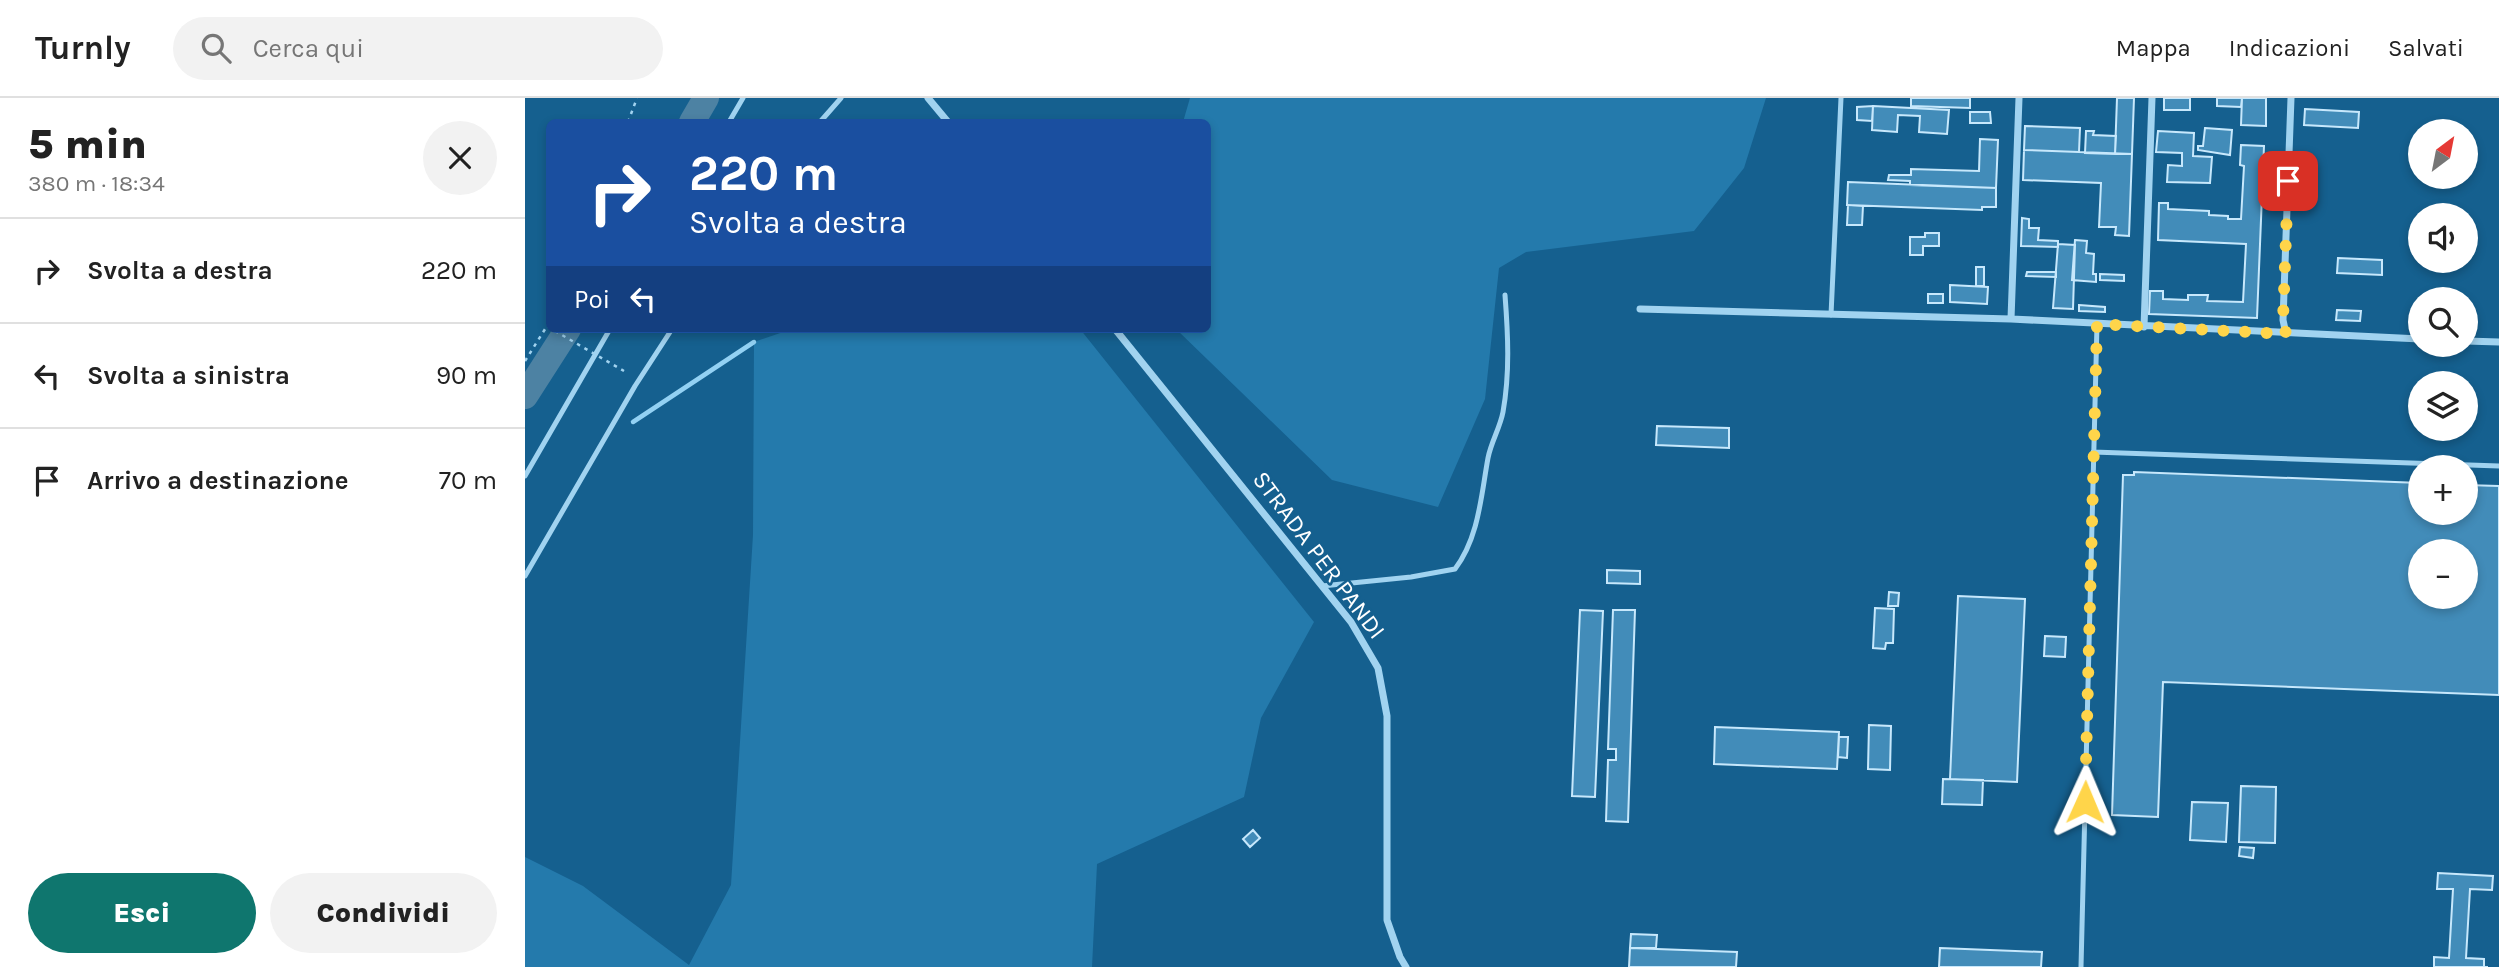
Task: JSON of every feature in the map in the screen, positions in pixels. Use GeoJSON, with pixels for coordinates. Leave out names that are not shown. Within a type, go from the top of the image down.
{"type":"FeatureCollection","features":[{"type":"Feature","properties":{"kind":"street"},"geometry":{"type":"LineString","coordinates":[[928,98],[946,119]]}},
{"type":"Feature","properties":{"kind":"street"},"geometry":{"type":"LineString","coordinates":[[2011,319],[2019,98]]}},
{"type":"Feature","properties":{"kind":"street"},"geometry":{"type":"LineString","coordinates":[[2144,327],[2152,98]]}},
{"type":"Feature","properties":{"kind":"street"},"geometry":{"type":"LineString","coordinates":[[2286,334],[2283,320],[2291,98]]}},
{"type":"Feature","properties":{"kind":"street"},"geometry":{"type":"LineString","coordinates":[[1640,309],[2011,319],[2408,339]]}},
{"type":"Feature","properties":{"kind":"street","name":"STRADA PER PANDI"},"geometry":{"type":"LineString","coordinates":[[1118,333],[1351,622],[1378,668],[1387,716],[1387,920],[1406,967]]}},
{"type":"Feature","properties":{"kind":"street"},"geometry":{"type":"LineString","coordinates":[[2478,341],[2499,342]]}},
{"type":"Feature","properties":{"kind":"lane"},"geometry":{"type":"LineString","coordinates":[[731,119],[743,98]]}},
{"type":"Feature","properties":{"kind":"lane"},"geometry":{"type":"LineString","coordinates":[[823,119],[841,98]]}},
{"type":"Feature","properties":{"kind":"lane"},"geometry":{"type":"LineString","coordinates":[[1831,316],[1842,98]]}},
{"type":"Feature","properties":{"kind":"lane"},"geometry":{"type":"LineString","coordinates":[[1322,586],[1411,577],[1455,569],[1466,554],[1474,535],[1489,452],[1503,414],[1509,358],[1505,295]]}},
{"type":"Feature","properties":{"kind":"lane"},"geometry":{"type":"LineString","coordinates":[[2081,967],[2097,324]]}},
{"type":"Feature","properties":{"kind":"lane"},"geometry":{"type":"LineString","coordinates":[[525,476],[608,333]]}},
{"type":"Feature","properties":{"kind":"lane"},"geometry":{"type":"LineString","coordinates":[[525,576],[635,386],[669,333]]}},
{"type":"Feature","properties":{"kind":"lane"},"geometry":{"type":"LineString","coordinates":[[2093,452],[2499,466]]}},
{"type":"Feature","properties":{"kind":"path"},"geometry":{"type":"LineString","coordinates":[[629,119],[637,98]]}},
{"type":"Feature","properties":{"kind":"path"},"geometry":{"type":"LineString","coordinates":[[525,361],[547,333]]}},
{"type":"Feature","properties":{"kind":"path"},"geometry":{"type":"LineString","coordinates":[[559,333],[624,371]]}},
{"type":"Feature","properties":{"kind":"shaded area"},"geometry":{"type":"Polygon","coordinates":[[[1190,98],[1766,98],[1744,168],[1694,231],[1526,252],[1499,268],[1485,399],[1438,507],[1332,480],[1180,333],[1211,333],[1211,119],[1184,119],[1190,98]]]}},
{"type":"Feature","properties":{"kind":"shaded area"},"geometry":{"type":"Polygon","coordinates":[[[780,333],[1083,333],[1314,622],[1261,718],[1244,797],[1097,864],[1092,967],[525,967],[525,857],[583,886],[689,965],[731,885],[753,535],[754,342],[780,333]]]}},
{"type":"Feature","properties":{"kind":"building"},"geometry":{"type":"Polygon","coordinates":[[[1911,98],[1970,98],[1970,108],[1911,106],[1911,98]]]}},
{"type":"Feature","properties":{"kind":"building"},"geometry":{"type":"Polygon","coordinates":[[[2117,98],[2134,98],[2132,154],[2115,154],[2117,98]]]}},
{"type":"Feature","properties":{"kind":"building"},"geometry":{"type":"Polygon","coordinates":[[[2164,98],[2190,98],[2190,110],[2164,110],[2164,98]]]}},
{"type":"Feature","properties":{"kind":"building"},"geometry":{"type":"Polygon","coordinates":[[[2217,98],[2242,98],[2241,107],[2217,106],[2217,98]]]}},
{"type":"Feature","properties":{"kind":"building"},"geometry":{"type":"Polygon","coordinates":[[[2242,98],[2266,98],[2266,126],[2241,125],[2242,98]]]}},
{"type":"Feature","properties":{"kind":"building"},"geometry":{"type":"Polygon","coordinates":[[[1873,106],[1872,121],[1857,120],[1857,107],[1873,106]]]}},
{"type":"Feature","properties":{"kind":"building"},"geometry":{"type":"Polygon","coordinates":[[[1873,106],[1949,110],[1947,134],[1919,132],[1920,116],[1898,115],[1897,132],[1872,130],[1873,106]]]}},
{"type":"Feature","properties":{"kind":"building"},"geometry":{"type":"Polygon","coordinates":[[[2305,109],[2359,112],[2358,128],[2304,125],[2305,109]]]}},
{"type":"Feature","properties":{"kind":"building"},"geometry":{"type":"Polygon","coordinates":[[[1970,112],[1990,112],[1991,123],[1970,123],[1970,112]]]}},
{"type":"Feature","properties":{"kind":"building"},"geometry":{"type":"Polygon","coordinates":[[[2025,126],[2080,128],[2079,152],[2024,150],[2025,126]]]}},
{"type":"Feature","properties":{"kind":"building"},"geometry":{"type":"Polygon","coordinates":[[[2205,128],[2232,130],[2230,155],[2198,150],[2198,146],[2203,146],[2205,128]]]}},
{"type":"Feature","properties":{"kind":"building"},"geometry":{"type":"Polygon","coordinates":[[[2086,131],[2094,131],[2093,135],[2116,136],[2115,154],[2085,153],[2086,131]]]}},
{"type":"Feature","properties":{"kind":"building"},"geometry":{"type":"Polygon","coordinates":[[[2158,131],[2194,133],[2193,156],[2212,157],[2210,183],[2167,182],[2168,165],[2182,166],[2182,153],[2156,152],[2158,131]]]}},
{"type":"Feature","properties":{"kind":"building"},"geometry":{"type":"Polygon","coordinates":[[[1980,139],[1998,140],[1996,188],[1910,185],[1910,181],[1888,180],[1889,175],[1911,175],[1911,169],[1979,171],[1980,139]]]}},
{"type":"Feature","properties":{"kind":"building"},"geometry":{"type":"Polygon","coordinates":[[[2241,145],[2264,146],[2257,318],[2149,314],[2150,291],[2163,291],[2163,299],[2188,300],[2188,295],[2208,295],[2207,301],[2243,302],[2246,244],[2158,240],[2159,203],[2168,203],[2168,209],[2209,211],[2209,215],[2241,219],[2244,166],[2240,165],[2241,145]]]}},
{"type":"Feature","properties":{"kind":"building"},"geometry":{"type":"Polygon","coordinates":[[[2024,150],[2132,154],[2129,236],[2115,235],[2116,227],[2099,227],[2101,183],[2023,180],[2024,150]]]}},
{"type":"Feature","properties":{"kind":"building"},"geometry":{"type":"Polygon","coordinates":[[[1848,182],[1996,188],[1996,207],[1982,207],[1982,210],[1847,205],[1848,182]]]}},
{"type":"Feature","properties":{"kind":"building"},"geometry":{"type":"Polygon","coordinates":[[[1848,205],[1863,206],[1862,225],[1847,225],[1848,205]]]}},
{"type":"Feature","properties":{"kind":"building"},"geometry":{"type":"Polygon","coordinates":[[[2022,218],[2029,219],[2029,228],[2039,228],[2038,240],[2058,241],[2058,247],[2021,246],[2022,218]]]}},
{"type":"Feature","properties":{"kind":"building"},"geometry":{"type":"Polygon","coordinates":[[[1925,233],[1939,233],[1939,246],[1923,246],[1923,255],[1910,255],[1910,237],[1925,237],[1925,233]]]}},
{"type":"Feature","properties":{"kind":"building"},"geometry":{"type":"Polygon","coordinates":[[[2075,240],[2087,241],[2086,253],[2094,254],[2093,274],[2096,274],[2096,282],[2072,280],[2075,240]]]}},
{"type":"Feature","properties":{"kind":"building"},"geometry":{"type":"Polygon","coordinates":[[[2058,244],[2075,245],[2073,309],[2053,308],[2058,244]]]}},
{"type":"Feature","properties":{"kind":"building"},"geometry":{"type":"Polygon","coordinates":[[[2338,258],[2382,260],[2382,275],[2337,273],[2338,258]]]}},
{"type":"Feature","properties":{"kind":"building"},"geometry":{"type":"Polygon","coordinates":[[[1976,267],[1984,267],[1984,286],[1976,286],[1976,267]]]}},
{"type":"Feature","properties":{"kind":"building"},"geometry":{"type":"Polygon","coordinates":[[[2027,272],[2056,272],[2056,277],[2026,276],[2027,272]]]}},
{"type":"Feature","properties":{"kind":"building"},"geometry":{"type":"Polygon","coordinates":[[[2100,274],[2124,275],[2124,281],[2100,280],[2100,274]]]}},
{"type":"Feature","properties":{"kind":"building"},"geometry":{"type":"Polygon","coordinates":[[[1950,285],[1988,287],[1987,304],[1950,302],[1950,285]]]}},
{"type":"Feature","properties":{"kind":"building"},"geometry":{"type":"Polygon","coordinates":[[[1928,294],[1943,294],[1943,303],[1928,303],[1928,294]]]}},
{"type":"Feature","properties":{"kind":"building"},"geometry":{"type":"Polygon","coordinates":[[[2079,305],[2105,307],[2105,312],[2079,311],[2079,305]]]}},
{"type":"Feature","properties":{"kind":"building"},"geometry":{"type":"Polygon","coordinates":[[[2337,310],[2361,311],[2360,321],[2336,320],[2337,310]]]}},
{"type":"Feature","properties":{"kind":"building"},"geometry":{"type":"Polygon","coordinates":[[[1657,426],[1729,428],[1729,448],[1656,445],[1657,426]]]}},
{"type":"Feature","properties":{"kind":"building"},"geometry":{"type":"Polygon","coordinates":[[[2134,472],[2408,483],[2408,525],[2478,525],[2478,485],[2499,486],[2499,695],[2163,682],[2158,817],[2112,815],[2123,475],[2134,475],[2134,472]]]}},
{"type":"Feature","properties":{"kind":"building"},"geometry":{"type":"Polygon","coordinates":[[[1607,570],[1640,571],[1640,584],[1607,583],[1607,570]]]}},
{"type":"Feature","properties":{"kind":"building"},"geometry":{"type":"Polygon","coordinates":[[[1889,592],[1899,593],[1898,606],[1888,606],[1889,592]]]}},
{"type":"Feature","properties":{"kind":"building"},"geometry":{"type":"Polygon","coordinates":[[[1958,596],[2025,599],[2017,782],[1950,779],[1958,596]]]}},
{"type":"Feature","properties":{"kind":"building"},"geometry":{"type":"Polygon","coordinates":[[[1875,608],[1894,609],[1893,643],[1886,643],[1885,649],[1873,648],[1875,608]]]}},
{"type":"Feature","properties":{"kind":"building"},"geometry":{"type":"Polygon","coordinates":[[[1580,610],[1603,611],[1595,797],[1572,796],[1580,610]]]}},
{"type":"Feature","properties":{"kind":"building"},"geometry":{"type":"Polygon","coordinates":[[[1613,610],[1635,610],[1628,822],[1606,821],[1608,760],[1616,760],[1616,749],[1608,749],[1613,610]]]}},
{"type":"Feature","properties":{"kind":"building"},"geometry":{"type":"Polygon","coordinates":[[[2045,636],[2066,637],[2065,657],[2044,656],[2045,636]]]}},
{"type":"Feature","properties":{"kind":"building"},"geometry":{"type":"Polygon","coordinates":[[[1869,725],[1891,726],[1890,770],[1868,769],[1869,725]]]}},
{"type":"Feature","properties":{"kind":"building"},"geometry":{"type":"Polygon","coordinates":[[[1715,727],[1839,732],[1837,769],[1714,764],[1715,727]]]}},
{"type":"Feature","properties":{"kind":"building"},"geometry":{"type":"Polygon","coordinates":[[[1839,737],[1848,737],[1847,758],[1838,757],[1839,737]]]}},
{"type":"Feature","properties":{"kind":"building"},"geometry":{"type":"Polygon","coordinates":[[[1943,779],[1983,780],[1982,805],[1942,804],[1943,779]]]}},
{"type":"Feature","properties":{"kind":"building"},"geometry":{"type":"Polygon","coordinates":[[[2241,786],[2276,787],[2275,843],[2239,842],[2241,786]]]}},
{"type":"Feature","properties":{"kind":"building"},"geometry":{"type":"Polygon","coordinates":[[[2192,802],[2228,803],[2226,842],[2190,840],[2192,802]]]}},
{"type":"Feature","properties":{"kind":"building"},"geometry":{"type":"Polygon","coordinates":[[[1253,830],[1260,838],[1250,847],[1243,839],[1253,830]]]}},
{"type":"Feature","properties":{"kind":"building"},"geometry":{"type":"Polygon","coordinates":[[[2240,847],[2254,848],[2253,858],[2239,856],[2240,847]]]}},
{"type":"Feature","properties":{"kind":"building"},"geometry":{"type":"Polygon","coordinates":[[[2438,873],[2493,876],[2492,890],[2470,889],[2466,958],[2484,959],[2484,967],[2434,967],[2434,957],[2449,958],[2453,889],[2437,889],[2438,873]]]}},
{"type":"Feature","properties":{"kind":"building"},"geometry":{"type":"Polygon","coordinates":[[[1631,934],[1657,935],[1656,948],[1630,948],[1631,934]]]}},
{"type":"Feature","properties":{"kind":"building"},"geometry":{"type":"Polygon","coordinates":[[[1630,948],[1737,952],[1736,967],[1629,967],[1630,948]]]}},
{"type":"Feature","properties":{"kind":"building"},"geometry":{"type":"Polygon","coordinates":[[[1940,948],[2042,952],[2041,967],[1939,967],[1940,948]]]}},
{"type":"Feature","properties":{"kind":"waterway"},"geometry":{"type":"LineString","coordinates":[[694,119],[706,98]]}},
{"type":"Feature","properties":{"kind":"waterway"},"geometry":{"type":"LineString","coordinates":[[525,396],[565,333]]}},
{"type":"Feature","properties":{"kind":"waterway"},"geometry":{"type":"LineString","coordinates":[[633,422],[754,342]]}},
{"type":"Feature","properties":{"kind":"route"},"geometry":{"type":"LineString","coordinates":[[2085,802],[2097,324],[2286,334],[2283,320],[2288,181]]}}]}
